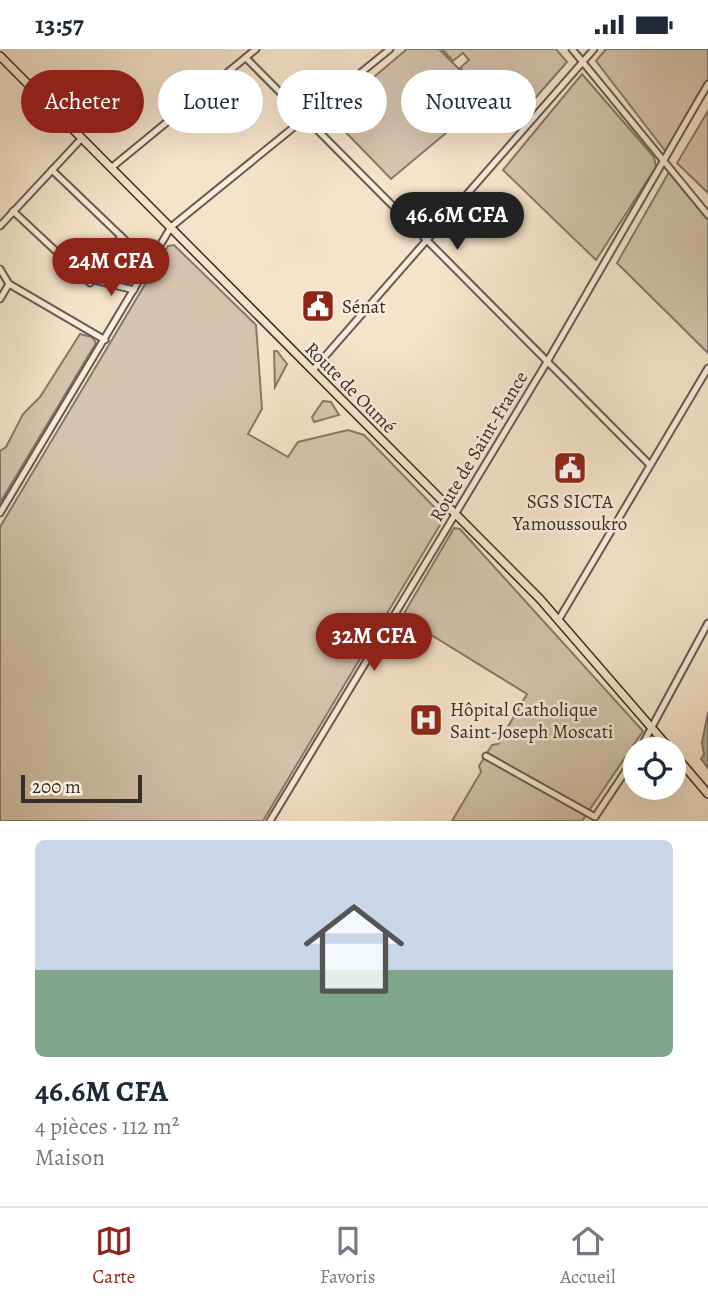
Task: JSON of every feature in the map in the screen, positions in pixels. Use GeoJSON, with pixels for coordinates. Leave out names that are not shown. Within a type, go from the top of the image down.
{"type":"FeatureCollection","features":[{"type":"Feature","properties":{"kind":"main road","name":"Route de Oumé"},"geometry":{"type":"LineString","coordinates":[[0,56],[559,619],[659,737]]}},
{"type":"Feature","properties":{"kind":"main road"},"geometry":{"type":"LineString","coordinates":[[686,768],[708,794]]}},
{"type":"Feature","properties":{"kind":"street"},"geometry":{"type":"LineString","coordinates":[[111,168],[256,49]]}},
{"type":"Feature","properties":{"kind":"street"},"geometry":{"type":"LineString","coordinates":[[364,70],[390,49]]}},
{"type":"Feature","properties":{"kind":"street"},"geometry":{"type":"LineString","coordinates":[[572,49],[708,215]]}},
{"type":"Feature","properties":{"kind":"street"},"geometry":{"type":"LineString","coordinates":[[313,370],[594,49]]}},
{"type":"Feature","properties":{"kind":"street"},"geometry":{"type":"LineString","coordinates":[[246,58],[277,89]]}},
{"type":"Feature","properties":{"kind":"street","name":"Route de Saint-France"},"geometry":{"type":"LineString","coordinates":[[270,821],[547,362],[708,84]]}},
{"type":"Feature","properties":{"kind":"street"},"geometry":{"type":"LineString","coordinates":[[0,513],[171,227],[287,133]]}},
{"type":"Feature","properties":{"kind":"street"},"geometry":{"type":"LineString","coordinates":[[321,133],[650,465]]}},
{"type":"Feature","properties":{"kind":"street"},"geometry":{"type":"LineString","coordinates":[[0,226],[82,138]]}},
{"type":"Feature","properties":{"kind":"street"},"geometry":{"type":"LineString","coordinates":[[52,170],[150,264]]}},
{"type":"Feature","properties":{"kind":"street"},"geometry":{"type":"LineString","coordinates":[[13,211],[90,283],[121,236]]}},
{"type":"Feature","properties":{"kind":"street"},"geometry":{"type":"LineString","coordinates":[[0,269],[9,284],[105,340]]}},
{"type":"Feature","properties":{"kind":"street"},"geometry":{"type":"LineString","coordinates":[[94,280],[134,290]]}},
{"type":"Feature","properties":{"kind":"street"},"geometry":{"type":"LineString","coordinates":[[0,299],[9,284]]}},
{"type":"Feature","properties":{"kind":"street"},"geometry":{"type":"LineString","coordinates":[[559,619],[708,368]]}},
{"type":"Feature","properties":{"kind":"street"},"geometry":{"type":"LineString","coordinates":[[647,737],[708,623]]}},
{"type":"Feature","properties":{"kind":"street"},"geometry":{"type":"LineString","coordinates":[[486,756],[596,818],[623,776]]}},
{"type":"Feature","properties":{"kind":"shaded area"},"geometry":{"type":"Polygon","coordinates":[[[407,49],[439,49],[460,70],[401,70],[401,133],[446,133],[391,179],[346,133],[387,133],[387,70],[382,70],[407,49]]]}},
{"type":"Feature","properties":{"kind":"shaded area"},"geometry":{"type":"Polygon","coordinates":[[[442,49],[556,49],[567,62],[536,97],[536,70],[462,70],[460,68],[469,60],[463,53],[453,61],[442,49]]]}},
{"type":"Feature","properties":{"kind":"shaded area"},"geometry":{"type":"Polygon","coordinates":[[[606,49],[708,49],[708,81],[666,152],[596,61],[606,49]]]}},
{"type":"Feature","properties":{"kind":"shaded area"},"geometry":{"type":"Polygon","coordinates":[[[582,74],[654,157],[656,167],[596,260],[503,170],[582,74]]]}},
{"type":"Feature","properties":{"kind":"shaded area"},"geometry":{"type":"Polygon","coordinates":[[[708,111],[708,193],[677,163],[708,111]]]}},
{"type":"Feature","properties":{"kind":"shaded area"},"geometry":{"type":"Polygon","coordinates":[[[669,172],[708,219],[708,353],[617,263],[669,172]]]}},
{"type":"Feature","properties":{"kind":"shaded area"},"geometry":{"type":"Polygon","coordinates":[[[174,245],[256,325],[262,409],[248,434],[288,457],[298,442],[348,430],[364,435],[441,514],[443,520],[263,821],[0,821],[0,527],[168,246],[174,245]]]}},
{"type":"Feature","properties":{"kind":"shaded area"},"geometry":{"type":"Polygon","coordinates":[[[80,334],[92,337],[96,343],[0,503],[0,451],[6,447],[23,414],[40,397],[80,334]]]}},
{"type":"Feature","properties":{"kind":"shaded area"},"geometry":{"type":"Polygon","coordinates":[[[274,351],[277,351],[287,364],[275,387],[274,351]]]}},
{"type":"Feature","properties":{"kind":"shaded area"},"geometry":{"type":"Polygon","coordinates":[[[323,401],[331,402],[339,415],[314,422],[312,417],[323,401]]]}},
{"type":"Feature","properties":{"kind":"shaded area"},"geometry":{"type":"Polygon","coordinates":[[[454,528],[460,529],[643,731],[639,737],[623,737],[623,761],[582,821],[452,821],[481,772],[479,766],[492,745],[498,744],[527,694],[402,617],[454,528]]]}},
{"type":"Feature","properties":{"kind":"shaded area"},"geometry":{"type":"Polygon","coordinates":[[[708,712],[708,768],[701,759],[704,754],[702,743],[708,712]]]}},
{"type":"Feature","properties":{"kind":"place","name":"Sénat"},"geometry":{"type":"Point","coordinates":[318,306]}},
{"type":"Feature","properties":{"kind":"place","name":"SGS SICTA Yamoussoukro"},"geometry":{"type":"Point","coordinates":[570,468]}},
{"type":"Feature","properties":{"kind":"place","name":"Hôpital Catholique Saint-Joseph Moscati"},"geometry":{"type":"Point","coordinates":[426,720]}}]}
